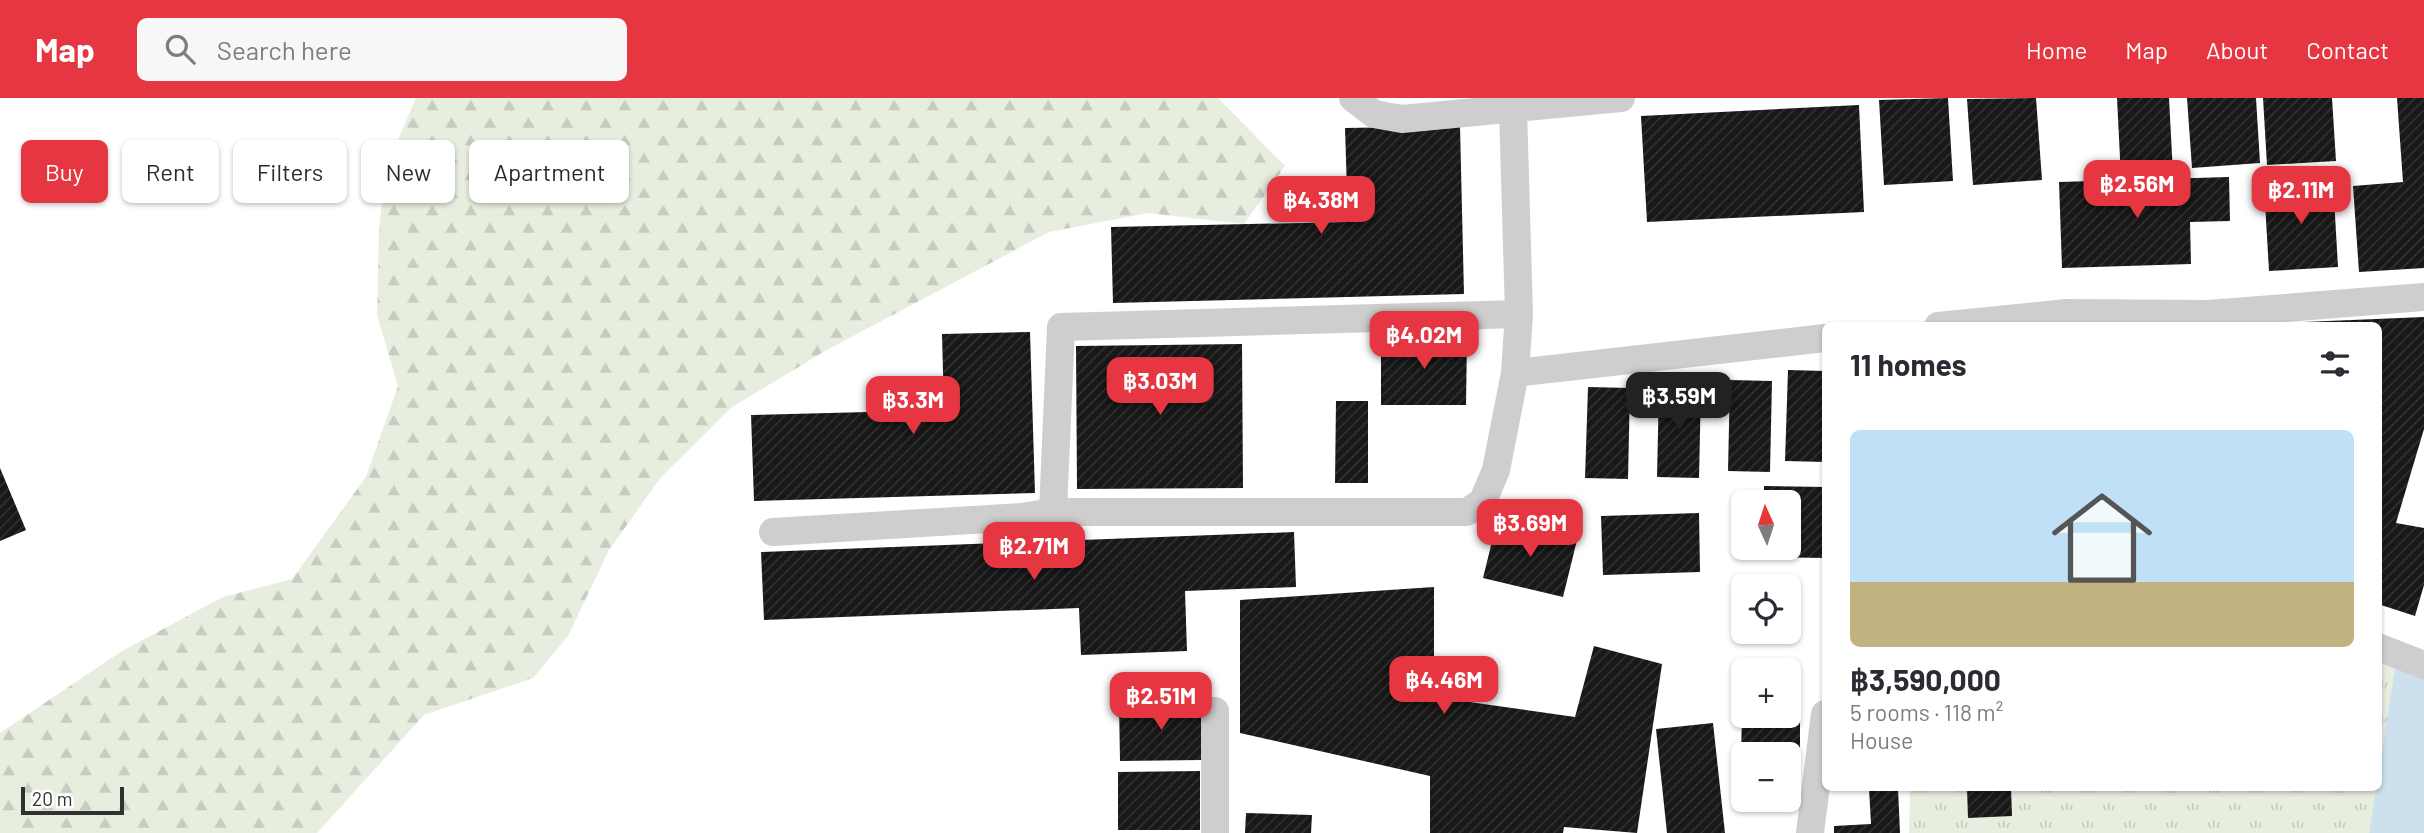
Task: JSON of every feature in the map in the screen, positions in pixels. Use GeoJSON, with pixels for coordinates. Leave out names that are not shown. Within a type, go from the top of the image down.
{"type":"FeatureCollection","features":[{"type":"Feature","properties":{"kind":"street"},"geometry":{"type":"LineString","coordinates":[[1353,98],[1374,114],[1402,118],[1621,98]]}},
{"type":"Feature","properties":{"kind":"street"},"geometry":{"type":"LineString","coordinates":[[773,532],[1021,517],[1053,512],[1467,512],[1483,501],[1496,470],[1515,373],[1519,314],[1513,109]]}},
{"type":"Feature","properties":{"kind":"street"},"geometry":{"type":"LineString","coordinates":[[1977,322],[2066,313],[2208,320],[2424,297]]}},
{"type":"Feature","properties":{"kind":"street"},"geometry":{"type":"LineString","coordinates":[[1053,512],[1061,327],[1519,314]]}},
{"type":"Feature","properties":{"kind":"street"},"geometry":{"type":"LineString","coordinates":[[1515,373],[1822,338]]}},
{"type":"Feature","properties":{"kind":"street"},"geometry":{"type":"LineString","coordinates":[[2382,648],[2424,665]]}},
{"type":"Feature","properties":{"kind":"street"},"geometry":{"type":"LineString","coordinates":[[1215,833],[1216,710]]}},
{"type":"Feature","properties":{"kind":"street"},"geometry":{"type":"LineString","coordinates":[[1810,833],[1822,738]]}},
{"type":"Feature","properties":{"kind":"green space"},"geometry":{"type":"Polygon","coordinates":[[[416,98],[1218,98],[1285,166],[1244,224],[1148,213],[1049,232],[825,351],[732,407],[661,477],[609,550],[568,636],[533,678],[424,715],[317,833],[0,833],[0,733],[122,651],[223,597],[292,579],[366,477],[398,386],[377,315],[382,203],[455,203],[455,140],[398,140],[416,98]]]}},
{"type":"Feature","properties":{"kind":"green space"},"geometry":{"type":"Polygon","coordinates":[[[2382,649],[2424,665],[2424,833],[1909,833],[1910,791],[2382,791],[2382,649]]]}},
{"type":"Feature","properties":{"kind":"building"},"geometry":{"type":"Polygon","coordinates":[[[1948,98],[1953,181],[1884,185],[1879,100],[1948,98]]]}},
{"type":"Feature","properties":{"kind":"building"},"geometry":{"type":"Polygon","coordinates":[[[2036,98],[2042,180],[1973,185],[1967,99],[2036,98]]]}},
{"type":"Feature","properties":{"kind":"building"},"geometry":{"type":"Polygon","coordinates":[[[2117,98],[2169,98],[2173,174],[2121,178],[2117,98]]]}},
{"type":"Feature","properties":{"kind":"building"},"geometry":{"type":"Polygon","coordinates":[[[2187,98],[2256,98],[2260,163],[2192,168],[2187,98]]]}},
{"type":"Feature","properties":{"kind":"building"},"geometry":{"type":"Polygon","coordinates":[[[2263,98],[2332,98],[2336,161],[2267,165],[2263,98]]]}},
{"type":"Feature","properties":{"kind":"building"},"geometry":{"type":"Polygon","coordinates":[[[2397,98],[2424,98],[2424,268],[2359,272],[2353,186],[2403,182],[2397,98]]]}},
{"type":"Feature","properties":{"kind":"building"},"geometry":{"type":"Polygon","coordinates":[[[1859,105],[1864,212],[1647,222],[1641,116],[1859,105]]]}},
{"type":"Feature","properties":{"kind":"building"},"geometry":{"type":"Polygon","coordinates":[[[1460,126],[1464,294],[1113,303],[1111,227],[1348,222],[1345,128],[1460,126]]]}},
{"type":"Feature","properties":{"kind":"building"},"geometry":{"type":"Polygon","coordinates":[[[2229,177],[2230,221],[2190,222],[2191,264],[2062,268],[2059,182],[2229,177]]]}},
{"type":"Feature","properties":{"kind":"building"},"geometry":{"type":"Polygon","coordinates":[[[2333,181],[2338,267],[2269,271],[2264,186],[2333,181]]]}},
{"type":"Feature","properties":{"kind":"building"},"geometry":{"type":"Polygon","coordinates":[[[2424,317],[2424,429],[2396,523],[2424,528],[2424,585],[2415,616],[2382,605],[2382,322],[2306,322],[2424,317]]]}},
{"type":"Feature","properties":{"kind":"building"},"geometry":{"type":"Polygon","coordinates":[[[1030,332],[1035,493],[754,501],[751,415],[944,410],[942,334],[1030,332]]]}},
{"type":"Feature","properties":{"kind":"building"},"geometry":{"type":"Polygon","coordinates":[[[1381,338],[1467,338],[1466,405],[1381,405],[1381,338]]]}},
{"type":"Feature","properties":{"kind":"building"},"geometry":{"type":"Polygon","coordinates":[[[1242,344],[1243,488],[1077,489],[1076,346],[1242,344]]]}},
{"type":"Feature","properties":{"kind":"building"},"geometry":{"type":"Polygon","coordinates":[[[1788,370],[1822,371],[1822,462],[1785,461],[1788,370]]]}},
{"type":"Feature","properties":{"kind":"building"},"geometry":{"type":"Polygon","coordinates":[[[1730,380],[1772,381],[1770,472],[1728,471],[1730,380]]]}},
{"type":"Feature","properties":{"kind":"building"},"geometry":{"type":"Polygon","coordinates":[[[1659,386],[1701,387],[1699,478],[1657,477],[1659,386]]]}},
{"type":"Feature","properties":{"kind":"building"},"geometry":{"type":"Polygon","coordinates":[[[1588,387],[1630,388],[1628,479],[1585,478],[1588,387]]]}},
{"type":"Feature","properties":{"kind":"building"},"geometry":{"type":"Polygon","coordinates":[[[1336,401],[1368,401],[1368,483],[1335,483],[1336,401]]]}},
{"type":"Feature","properties":{"kind":"building"},"geometry":{"type":"Polygon","coordinates":[[[0,468],[26,530],[0,541],[0,468]]]}},
{"type":"Feature","properties":{"kind":"building"},"geometry":{"type":"Polygon","coordinates":[[[1764,486],[1822,487],[1822,558],[1801,558],[1801,490],[1764,490],[1764,486]]]}},
{"type":"Feature","properties":{"kind":"building"},"geometry":{"type":"Polygon","coordinates":[[[1699,513],[1700,572],[1603,575],[1601,516],[1699,513]]]}},
{"type":"Feature","properties":{"kind":"building"},"geometry":{"type":"Polygon","coordinates":[[[1497,521],[1577,540],[1563,597],[1483,578],[1497,521]]]}},
{"type":"Feature","properties":{"kind":"building"},"geometry":{"type":"Polygon","coordinates":[[[1294,532],[1296,587],[1185,591],[1187,651],[1081,655],[1079,608],[764,620],[761,552],[1294,532]]]}},
{"type":"Feature","properties":{"kind":"building"},"geometry":{"type":"Polygon","coordinates":[[[1434,587],[1434,697],[1575,717],[1594,646],[1662,664],[1637,833],[1564,827],[1563,833],[1430,833],[1430,776],[1240,733],[1240,600],[1434,587]]]}},
{"type":"Feature","properties":{"kind":"building"},"geometry":{"type":"Polygon","coordinates":[[[1201,703],[1202,760],[1120,761],[1119,704],[1201,703]]]}},
{"type":"Feature","properties":{"kind":"building"},"geometry":{"type":"Polygon","coordinates":[[[1713,723],[1725,833],[1667,833],[1656,729],[1713,723]]]}},
{"type":"Feature","properties":{"kind":"building"},"geometry":{"type":"Polygon","coordinates":[[[1742,728],[1800,728],[1800,742],[1741,742],[1742,728]]]}},
{"type":"Feature","properties":{"kind":"building"},"geometry":{"type":"Polygon","coordinates":[[[1200,771],[1200,830],[1118,830],[1118,772],[1200,771]]]}},
{"type":"Feature","properties":{"kind":"building"},"geometry":{"type":"Polygon","coordinates":[[[1869,791],[1898,791],[1900,833],[1834,833],[1834,826],[1871,824],[1869,791]]]}},
{"type":"Feature","properties":{"kind":"building"},"geometry":{"type":"Polygon","coordinates":[[[1967,791],[2011,791],[2012,816],[1968,818],[1967,791]]]}},
{"type":"Feature","properties":{"kind":"building"},"geometry":{"type":"Polygon","coordinates":[[[1246,813],[1312,815],[1311,833],[1245,833],[1246,813]]]}},
{"type":"Feature","properties":{"kind":"waterway"},"geometry":{"type":"LineString","coordinates":[[2400,833],[2424,681]]}}]}
